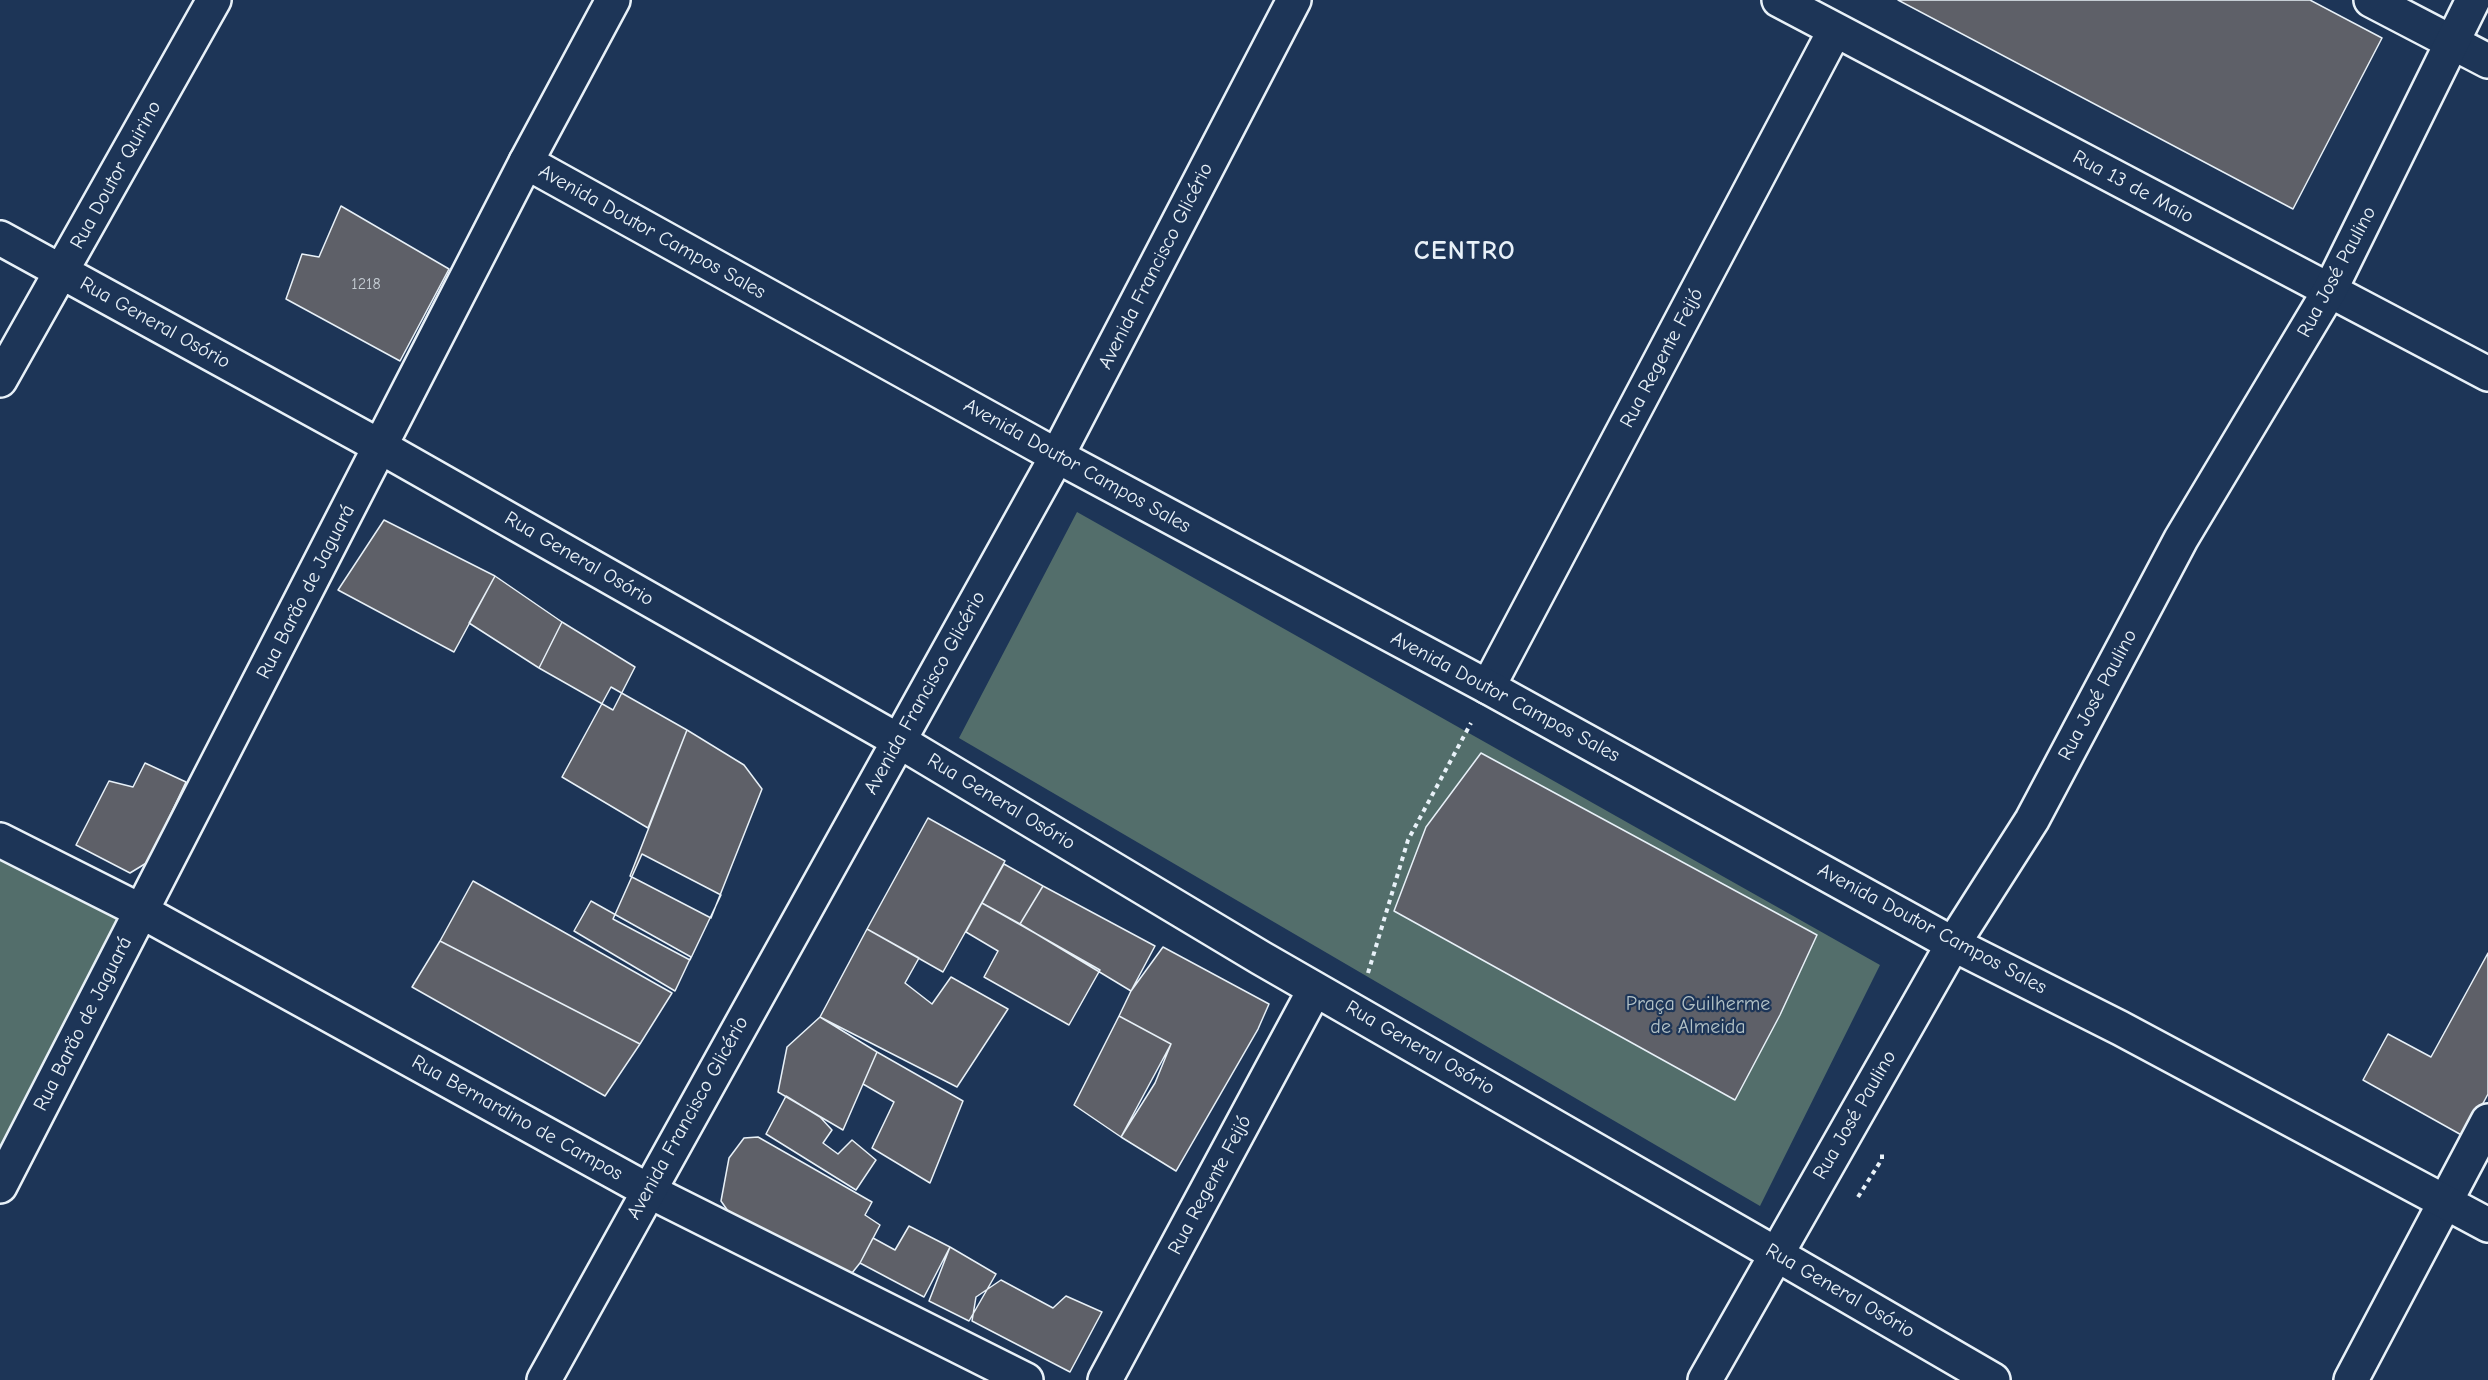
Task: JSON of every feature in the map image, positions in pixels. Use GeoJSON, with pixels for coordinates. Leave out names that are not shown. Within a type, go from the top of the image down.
{"type":"FeatureCollection","features":[{"type":"Feature","properties":{"kind":"main road","name":"Rua Doutor Quirino"},"geometry":{"type":"LineString","coordinates":[[0,380],[214,0]]}},
{"type":"Feature","properties":{"kind":"main road","name":"Rua Barão de Jaguará"},"geometry":{"type":"LineString","coordinates":[[0,1186],[526,162],[613,0]]}},
{"type":"Feature","properties":{"kind":"main road","name":"Avenida Francisco Glicério"},"geometry":{"type":"LineString","coordinates":[[543,1380],[1057,456],[1294,0]]}},
{"type":"Feature","properties":{"kind":"main road","name":"Rua 13 de Maio"},"geometry":{"type":"LineString","coordinates":[[1779,0],[2488,374]]}},
{"type":"Feature","properties":{"kind":"main road"},"geometry":{"type":"LineString","coordinates":[[2371,0],[2488,61]]}},
{"type":"Feature","properties":{"kind":"main road","name":"Rua José Paulino"},"geometry":{"type":"LineString","coordinates":[[1705,1380],[1953,944],[2032,820],[2181,539],[2330,290],[2473,0]]}},
{"type":"Feature","properties":{"kind":"main road","name":"Rua Regente Feijó"},"geometry":{"type":"LineString","coordinates":[[1488,687],[1835,30]]}},
{"type":"Feature","properties":{"kind":"main road","name":"Avenida Doutor Campos Sales"},"geometry":{"type":"LineString","coordinates":[[526,162],[1057,456],[1488,687],[1953,944],[2120,1028],[2488,1226]]}},
{"type":"Feature","properties":{"kind":"main road","name":"Rua General Osório"},"geometry":{"type":"LineString","coordinates":[[0,238],[381,447],[899,741],[1316,989],[1993,1380]]}},
{"type":"Feature","properties":{"kind":"main road","name":"Rua Bernardino de Campos"},"geometry":{"type":"LineString","coordinates":[[0,840],[141,911],[647,1190],[1026,1380]]}},
{"type":"Feature","properties":{"kind":"main road","name":"Rua Regente Feijó"},"geometry":{"type":"LineString","coordinates":[[1105,1380],[1316,989]]}},
{"type":"Feature","properties":{"kind":"main road"},"geometry":{"type":"LineString","coordinates":[[2351,1380],[2488,1121]]}},
{"type":"Feature","properties":{"kind":"path"},"geometry":{"type":"LineString","coordinates":[[1355,1010],[1408,840],[1458,751],[1488,687]]}},
{"type":"Feature","properties":{"kind":"green space","name":"Praça Guilherme de Almeida"},"geometry":{"type":"Polygon","coordinates":[[[1077,512],[1880,965],[1760,1206],[959,738],[1077,512]]]}},
{"type":"Feature","properties":{"kind":"green space"},"geometry":{"type":"Polygon","coordinates":[[[0,845],[147,926],[0,1199],[0,845]]]}},
{"type":"Feature","properties":{"kind":"building"},"geometry":{"type":"Polygon","coordinates":[[[1898,0],[2310,0],[2382,38],[2293,209],[1898,0]]]}},
{"type":"Feature","properties":{"kind":"building"},"geometry":{"type":"Polygon","coordinates":[[[341,206],[449,269],[400,361],[286,299],[302,254],[319,257],[341,206]]]}},
{"type":"Feature","properties":{"kind":"building"},"geometry":{"type":"Polygon","coordinates":[[[384,520],[495,576],[454,652],[338,590],[384,520]]]}},
{"type":"Feature","properties":{"kind":"building"},"geometry":{"type":"Polygon","coordinates":[[[495,576],[562,622],[539,668],[469,623],[495,576]]]}},
{"type":"Feature","properties":{"kind":"building"},"geometry":{"type":"Polygon","coordinates":[[[562,622],[635,667],[613,710],[539,668],[562,622]]]}},
{"type":"Feature","properties":{"kind":"building"},"geometry":{"type":"Polygon","coordinates":[[[611,687],[687,730],[648,828],[562,777],[611,687]]]}},
{"type":"Feature","properties":{"kind":"building"},"geometry":{"type":"Polygon","coordinates":[[[687,730],[744,765],[762,789],[711,918],[630,876],[687,730]]]}},
{"type":"Feature","properties":{"kind":"building"},"geometry":{"type":"Polygon","coordinates":[[[1481,753],[1817,935],[1780,1015],[1735,1100],[1394,911],[1426,827],[1481,753]]]}},
{"type":"Feature","properties":{"kind":"building"},"geometry":{"type":"Polygon","coordinates":[[[145,763],[186,782],[148,862],[130,873],[76,845],[109,781],[133,787],[145,763]]]}},
{"type":"Feature","properties":{"kind":"building"},"geometry":{"type":"Polygon","coordinates":[[[928,818],[1005,861],[943,972],[867,929],[928,818]]]}},
{"type":"Feature","properties":{"kind":"building"},"geometry":{"type":"Polygon","coordinates":[[[642,854],[721,895],[690,960],[613,919],[642,854]]]}},
{"type":"Feature","properties":{"kind":"building"},"geometry":{"type":"Polygon","coordinates":[[[1004,864],[1043,886],[1020,924],[982,903],[1004,864]]]}},
{"type":"Feature","properties":{"kind":"building"},"geometry":{"type":"Polygon","coordinates":[[[473,881],[672,993],[640,1044],[440,941],[473,881]]]}},
{"type":"Feature","properties":{"kind":"building"},"geometry":{"type":"Polygon","coordinates":[[[1043,886],[1155,946],[1131,991],[1020,924],[1043,886]]]}},
{"type":"Feature","properties":{"kind":"building"},"geometry":{"type":"Polygon","coordinates":[[[591,901],[691,957],[675,991],[574,931],[591,901]]]}},
{"type":"Feature","properties":{"kind":"building"},"geometry":{"type":"Polygon","coordinates":[[[982,903],[1100,970],[1069,1025],[984,977],[998,951],[966,932],[982,903]]]}},
{"type":"Feature","properties":{"kind":"building"},"geometry":{"type":"Polygon","coordinates":[[[867,929],[919,958],[905,983],[932,1004],[951,977],[1008,1009],[957,1087],[820,1017],[867,929]]]}},
{"type":"Feature","properties":{"kind":"building"},"geometry":{"type":"Polygon","coordinates":[[[440,941],[640,1044],[605,1096],[412,987],[440,941]]]}},
{"type":"Feature","properties":{"kind":"building"},"geometry":{"type":"Polygon","coordinates":[[[1163,947],[1269,1004],[1258,1029],[1176,1171],[1121,1137],[1155,1083],[1171,1044],[1119,1016],[1131,991],[1163,947]]]}},
{"type":"Feature","properties":{"kind":"building"},"geometry":{"type":"Polygon","coordinates":[[[2488,953],[2488,1094],[2465,1137],[2363,1080],[2388,1034],[2431,1057],[2488,953]]]}},
{"type":"Feature","properties":{"kind":"building"},"geometry":{"type":"Polygon","coordinates":[[[1119,1016],[1171,1044],[1121,1137],[1074,1105],[1119,1016]]]}},
{"type":"Feature","properties":{"kind":"building"},"geometry":{"type":"Polygon","coordinates":[[[820,1017],[877,1052],[843,1130],[778,1092],[787,1047],[820,1017]]]}},
{"type":"Feature","properties":{"kind":"building"},"geometry":{"type":"Polygon","coordinates":[[[877,1052],[963,1101],[930,1183],[872,1148],[894,1102],[863,1084],[877,1052]]]}},
{"type":"Feature","properties":{"kind":"building"},"geometry":{"type":"Polygon","coordinates":[[[786,1096],[820,1117],[832,1130],[823,1143],[838,1154],[852,1140],[876,1160],[856,1190],[766,1134],[786,1096]]]}},
{"type":"Feature","properties":{"kind":"building"},"geometry":{"type":"Polygon","coordinates":[[[758,1137],[872,1202],[865,1215],[880,1225],[860,1263],[844,1283],[735,1221],[721,1201],[729,1158],[744,1138],[758,1137]]]}},
{"type":"Feature","properties":{"kind":"building"},"geometry":{"type":"Polygon","coordinates":[[[909,1226],[950,1247],[924,1297],[860,1263],[873,1238],[895,1250],[909,1226]]]}},
{"type":"Feature","properties":{"kind":"building"},"geometry":{"type":"Polygon","coordinates":[[[950,1247],[996,1274],[969,1321],[929,1301],[950,1247]]]}},
{"type":"Feature","properties":{"kind":"building"},"geometry":{"type":"Polygon","coordinates":[[[1001,1280],[1053,1308],[1066,1296],[1102,1312],[1070,1372],[972,1321],[976,1297],[1001,1280]]]}},
{"type":"Feature","properties":{"kind":"district","name":"CENTRO"},"geometry":{"type":"Point","coordinates":[1465,252]}}]}
